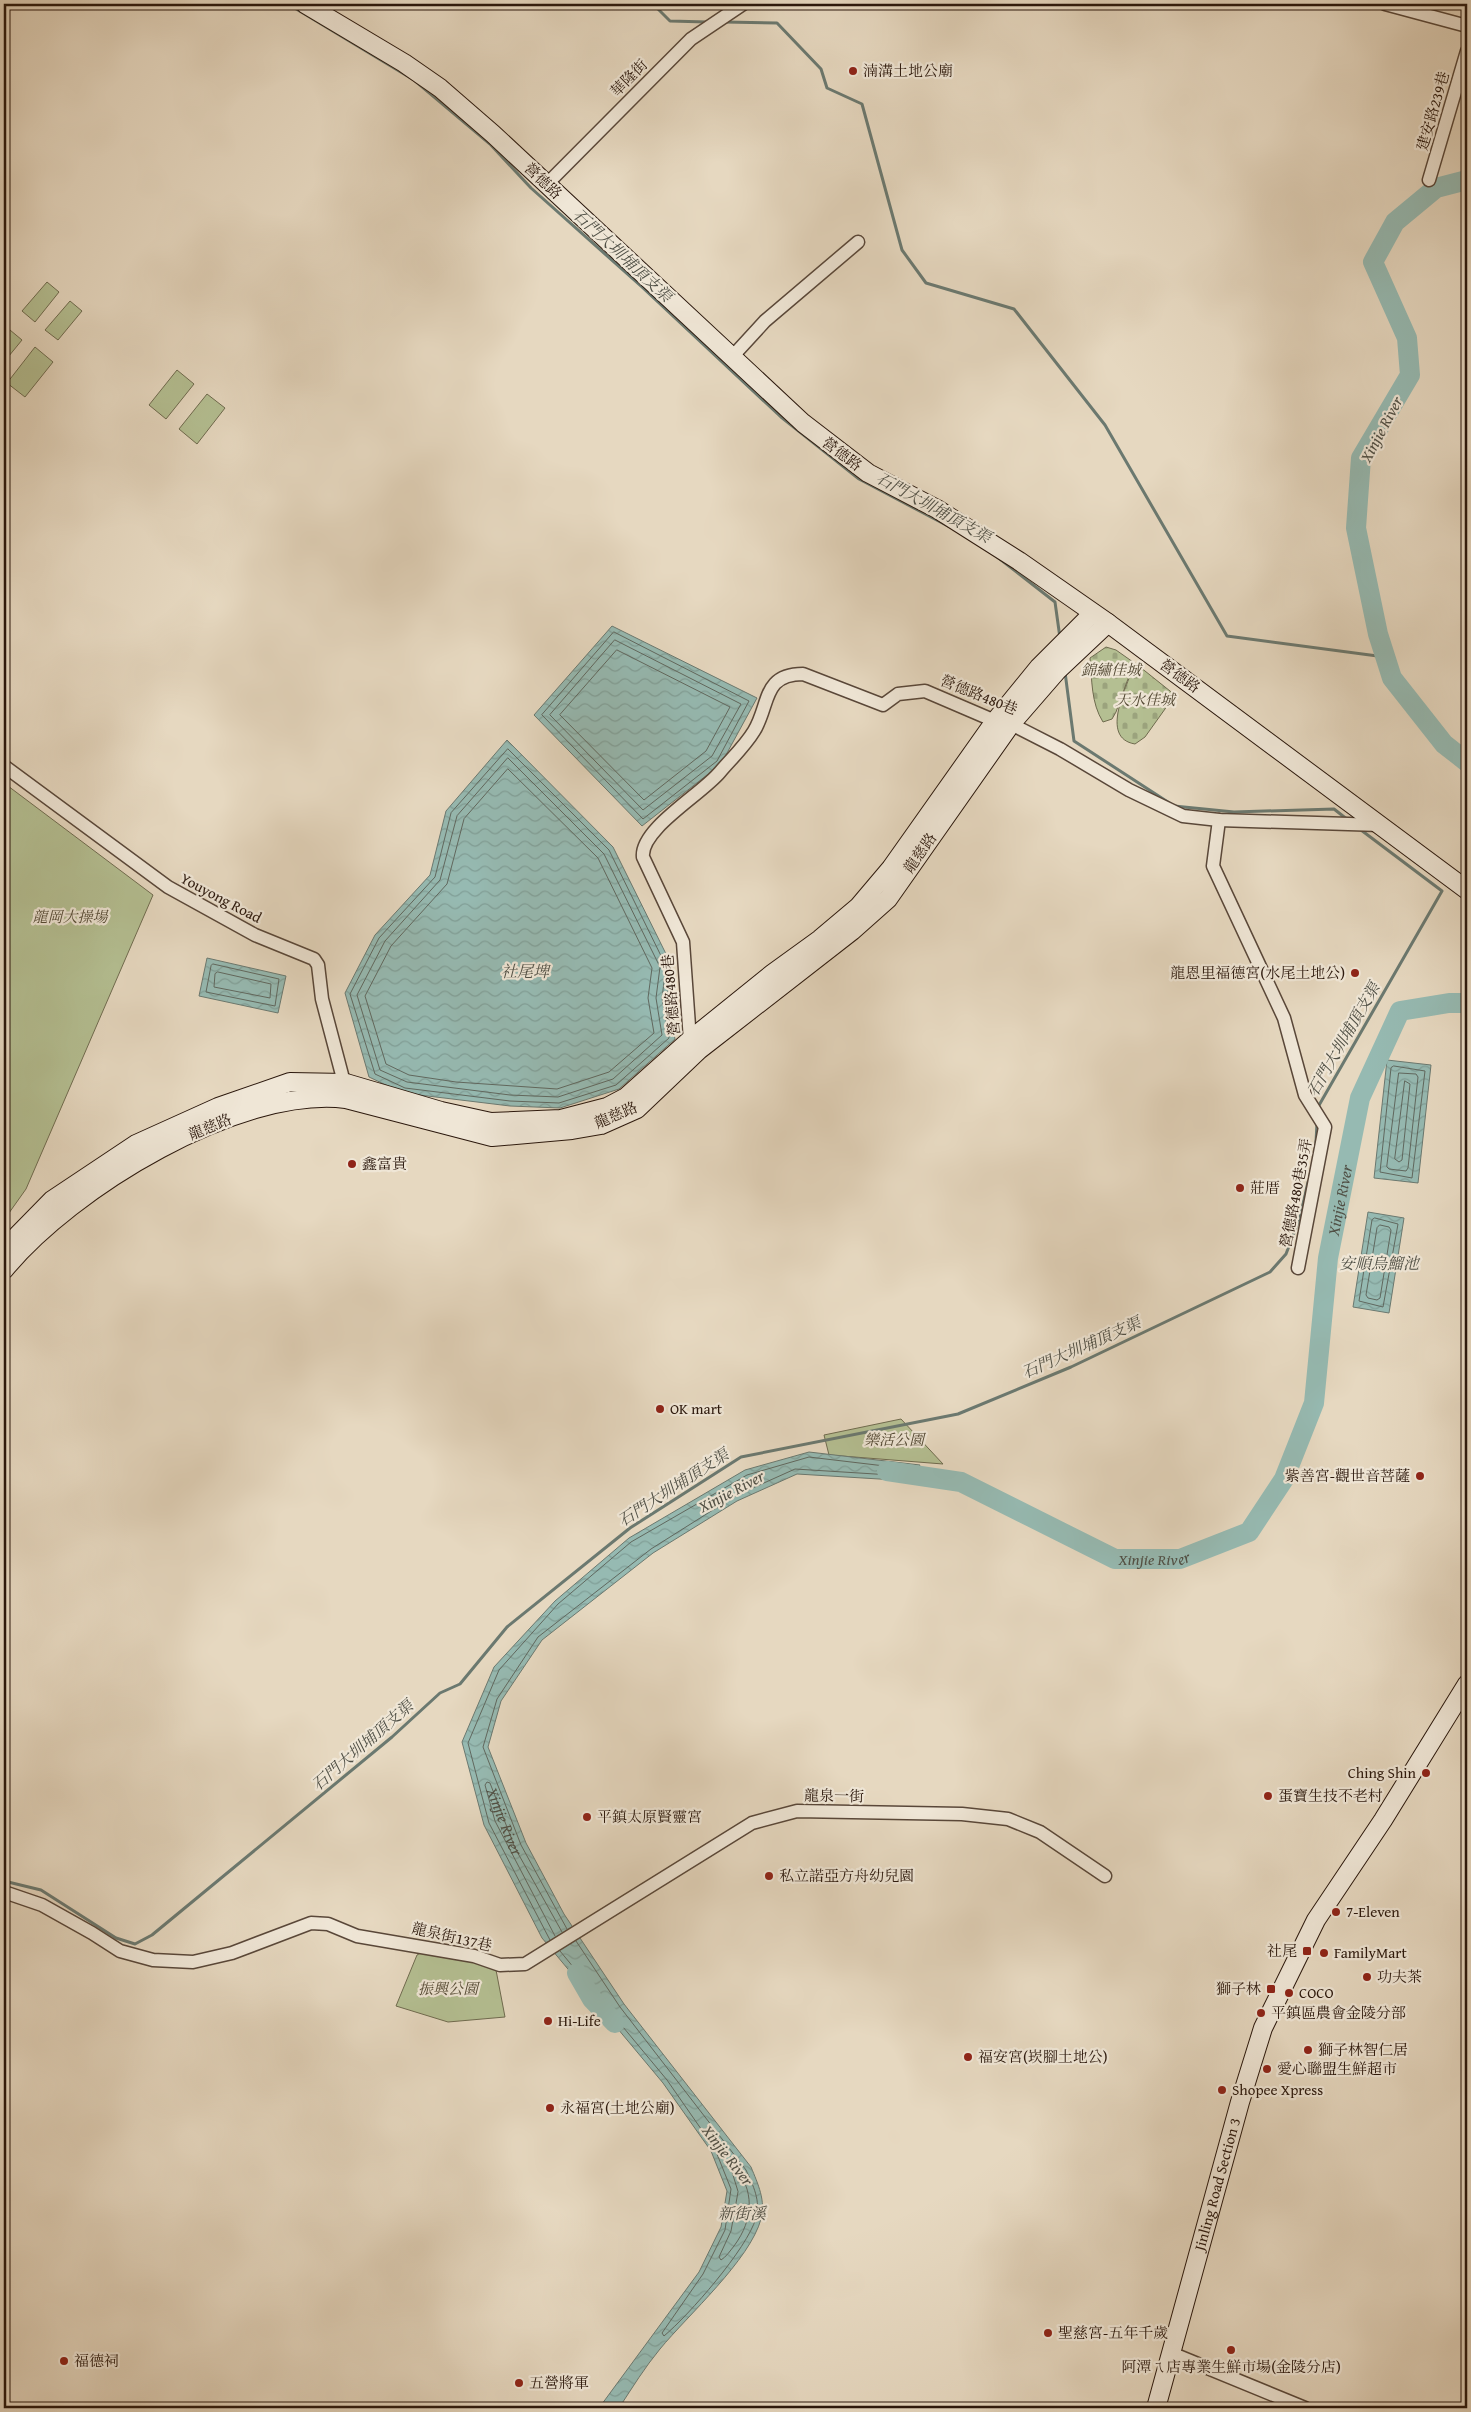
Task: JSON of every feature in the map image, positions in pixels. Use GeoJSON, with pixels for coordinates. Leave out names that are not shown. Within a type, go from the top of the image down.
{"type":"FeatureCollection","features":[{"type":"Feature","properties":{"kind":"street","name":"營德路"},"geometry":{"type":"LineString","coordinates":[[305,4],[404,63],[440,88],[803,424],[854,463],[986,538],[1093,612],[1467,890]]}},
{"type":"Feature","properties":{"kind":"street","name":"華隆街"},"geometry":{"type":"LineString","coordinates":[[546,185],[691,39],[743,4]]}},
{"type":"Feature","properties":{"kind":"street"},"geometry":{"type":"LineString","coordinates":[[1385,4],[1467,26]]}},
{"type":"Feature","properties":{"kind":"street","name":"建安路239巷"},"geometry":{"type":"LineString","coordinates":[[1429,180],[1467,51]]}},
{"type":"Feature","properties":{"kind":"street"},"geometry":{"type":"LineString","coordinates":[[732,357],[765,321],[858,242]]}},
{"type":"Feature","properties":{"kind":"street","name":"龍慈路"},"geometry":{"type":"LineString","coordinates":[[4,1249],[52,1200],[136,1144],[220,1114],[292,1099],[324,1097],[346,1091],[492,1137],[572,1130],[601,1125],[637,1109],[694,1045],[852,932],[888,899],[1039,666],[1093,612]]}},
{"type":"Feature","properties":{"kind":"street","name":"龍慈路"},"geometry":{"type":"LineString","coordinates":[[1003,723],[1108,623]]}},
{"type":"Feature","properties":{"kind":"street","name":"營德路480巷"},"geometry":{"type":"LineString","coordinates":[[694,1045],[683,942],[643,857],[642,848],[650,835],[715,779],[754,731],[770,691],[777,681],[790,674],[803,674],[883,705],[898,694],[925,691],[1060,749],[1129,790],[1182,816],[1220,820],[1381,825]]}},
{"type":"Feature","properties":{"kind":"street","name":"Youyong Road"},"geometry":{"type":"LineString","coordinates":[[4,766],[168,888],[255,935],[314,959],[318,965],[322,1000],[346,1091]]}},
{"type":"Feature","properties":{"kind":"street","name":"營德路480巷35弄"},"geometry":{"type":"LineString","coordinates":[[1220,820],[1214,866],[1284,1018],[1305,1095],[1325,1127],[1298,1268]]}},
{"type":"Feature","properties":{"kind":"street","name":"龍慈路"},"geometry":{"type":"LineString","coordinates":[[4,1270],[15,1256],[58,1217],[113,1175],[220,1114]]}},
{"type":"Feature","properties":{"kind":"street","name":"Jinling Road Section 3"},"geometry":{"type":"LineString","coordinates":[[1156,2408],[1245,2084],[1263,2028],[1316,1920],[1383,1820],[1467,1684]]}},
{"type":"Feature","properties":{"kind":"street","name":"龍泉一街"},"geometry":{"type":"LineString","coordinates":[[538,1956],[752,1823],[797,1811],[962,1814],[1008,1819],[1040,1832],[1105,1876]]}},
{"type":"Feature","properties":{"kind":"street","name":"龍泉街137巷"},"geometry":{"type":"LineString","coordinates":[[4,1892],[42,1905],[120,1951],[153,1960],[193,1962],[232,1953],[311,1923],[328,1924],[357,1936],[474,1956],[500,1965],[525,1964],[538,1956]]}},
{"type":"Feature","properties":{"kind":"street"},"geometry":{"type":"LineString","coordinates":[[1171,2353],[1305,2408]]}},
{"type":"Feature","properties":{"kind":"green space"},"geometry":{"type":"Polygon","coordinates":[[[47,282],[59,292],[35,322],[22,311],[47,282]]]}},
{"type":"Feature","properties":{"kind":"green space"},"geometry":{"type":"Polygon","coordinates":[[[70,301],[82,311],[58,340],[45,330],[70,301]]]}},
{"type":"Feature","properties":{"kind":"green space"},"geometry":{"type":"Polygon","coordinates":[[[4,325],[22,340],[4,362],[4,325]]]}},
{"type":"Feature","properties":{"kind":"green space"},"geometry":{"type":"Polygon","coordinates":[[[35,347],[53,362],[25,397],[7,383],[35,347]]]}},
{"type":"Feature","properties":{"kind":"green space"},"geometry":{"type":"Polygon","coordinates":[[[177,370],[194,384],[166,419],[149,405],[177,370]]]}},
{"type":"Feature","properties":{"kind":"green space"},"geometry":{"type":"Polygon","coordinates":[[[207,394],[225,408],[197,444],[179,429],[207,394]]]}},
{"type":"Feature","properties":{"kind":"green space","name":"錦繡佳城"},"geometry":{"type":"Polygon","coordinates":[[[1106,647],[1116,650],[1133,662],[1133,665],[1116,712],[1112,719],[1103,722],[1094,699],[1090,658],[1106,647]]]}},
{"type":"Feature","properties":{"kind":"green space","name":"天水佳城"},"geometry":{"type":"Polygon","coordinates":[[[1135,663],[1175,695],[1145,737],[1135,744],[1124,740],[1119,732],[1117,722],[1118,710],[1135,663]]]}},
{"type":"Feature","properties":{"kind":"green space","name":"龍岡大操場"},"geometry":{"type":"Polygon","coordinates":[[[4,783],[153,895],[26,1189],[4,1220],[4,783]]]}},
{"type":"Feature","properties":{"kind":"green space","name":"樂活公園"},"geometry":{"type":"Polygon","coordinates":[[[901,1419],[943,1464],[829,1455],[824,1435],[901,1419]]]}},
{"type":"Feature","properties":{"kind":"green space","name":"振興公園"},"geometry":{"type":"Polygon","coordinates":[[[424,1951],[490,1966],[496,1970],[505,2017],[448,2022],[396,2006],[417,1955],[424,1951]]]}},
{"type":"Feature","properties":{"kind":"water"},"geometry":{"type":"Polygon","coordinates":[[[612,626],[757,698],[721,764],[642,826],[534,715],[612,626]]]}},
{"type":"Feature","properties":{"kind":"water","name":"社尾埤"},"geometry":{"type":"Polygon","coordinates":[[[507,740],[613,847],[672,966],[667,997],[675,1039],[619,1089],[560,1108],[510,1106],[403,1093],[369,1077],[345,993],[375,935],[430,875],[446,811],[507,740]]]}},
{"type":"Feature","properties":{"kind":"water"},"geometry":{"type":"Polygon","coordinates":[[[207,958],[286,976],[278,1013],[199,996],[207,958]]]}},
{"type":"Feature","properties":{"kind":"water"},"geometry":{"type":"Polygon","coordinates":[[[1387,1060],[1431,1065],[1418,1183],[1374,1178],[1387,1060]]]}},
{"type":"Feature","properties":{"kind":"water","name":"安順烏鰡池"},"geometry":{"type":"Polygon","coordinates":[[[1368,1212],[1404,1218],[1389,1313],[1353,1307],[1368,1212]]]}},
{"type":"Feature","properties":{"kind":"water","name":"新街溪"},"geometry":{"type":"Polygon","coordinates":[[[809,1452],[920,1465],[912,1481],[797,1474],[737,1501],[653,1553],[542,1640],[501,1701],[488,1747],[526,1843],[564,1914],[624,2004],[751,2167],[762,2199],[761,2219],[755,2235],[732,2269],[660,2349],[619,2408],[599,2408],[699,2272],[721,2227],[727,2191],[711,2151],[663,2083],[542,1938],[484,1825],[462,1742],[494,1667],[555,1601],[629,1538],[745,1470],[809,1452]]]}},
{"type":"Feature","properties":{"kind":"waterway","name":"石門大圳埔頂支渠"},"geometry":{"type":"LineString","coordinates":[[288,4],[414,80],[490,144],[531,188],[642,287],[781,417],[859,479],[948,526]]}},
{"type":"Feature","properties":{"kind":"waterway","name":"石門大圳埔頂支渠"},"geometry":{"type":"LineString","coordinates":[[653,4],[670,21],[707,22]]}},
{"type":"Feature","properties":{"kind":"waterway","name":"石門大圳埔頂支渠"},"geometry":{"type":"LineString","coordinates":[[724,22],[777,23],[821,69],[827,88],[862,104],[902,250],[926,283],[1014,309],[1105,425],[1227,636],[1385,657]]}},
{"type":"Feature","properties":{"kind":"waterway","name":"Xinjie River"},"geometry":{"type":"LineString","coordinates":[[1467,180],[1436,188],[1395,222],[1373,262],[1407,338],[1410,375],[1361,458],[1356,528],[1378,634],[1392,678],[1444,744],[1467,762]]}},
{"type":"Feature","properties":{"kind":"waterway","name":"石門大圳埔頂支渠"},"geometry":{"type":"LineString","coordinates":[[996,556],[1055,602],[1060,638]]}},
{"type":"Feature","properties":{"kind":"waterway","name":"石門大圳埔頂支渠"},"geometry":{"type":"LineString","coordinates":[[1065,672],[1074,741],[1174,806],[1234,812],[1334,809],[1348,820]]}},
{"type":"Feature","properties":{"kind":"waterway","name":"石門大圳埔頂支渠"},"geometry":{"type":"LineString","coordinates":[[1318,1107],[1442,891],[1361,830]]}},
{"type":"Feature","properties":{"kind":"waterway","name":"Xinjie River"},"geometry":{"type":"LineString","coordinates":[[887,1471],[961,1482],[1115,1559],[1180,1559],[1249,1532],[1284,1479],[1314,1403],[1328,1258],[1360,1098],[1400,1011],[1449,1003],[1467,1003]]}},
{"type":"Feature","properties":{"kind":"waterway","name":"石門大圳埔頂支渠"},"geometry":{"type":"LineString","coordinates":[[1316,1142],[1317,1123]]}},
{"type":"Feature","properties":{"kind":"waterway","name":"石門大圳埔頂支渠"},"geometry":{"type":"LineString","coordinates":[[4,1881],[41,1890],[116,1938],[135,1944],[152,1935],[392,1737],[440,1693],[460,1684],[507,1627],[630,1528],[741,1457],[958,1414],[1071,1367],[1270,1272],[1286,1254],[1300,1217],[1308,1182]]}},
{"type":"Feature","properties":{"kind":"waterway","name":"Xinjie River"},"geometry":{"type":"LineString","coordinates":[[577,1973],[592,1999],[615,2023]]}},
{"type":"Feature","properties":{"kind":"place","name":"湳溝土地公廟"},"geometry":{"type":"Point","coordinates":[853,71]}},
{"type":"Feature","properties":{"kind":"place","name":"龍恩里福德宮(水尾土地公)"},"geometry":{"type":"Point","coordinates":[1355,973]}},
{"type":"Feature","properties":{"kind":"place","name":"鑫富貴"},"geometry":{"type":"Point","coordinates":[352,1164]}},
{"type":"Feature","properties":{"kind":"place","name":"莊厝"},"geometry":{"type":"Point","coordinates":[1240,1188]}},
{"type":"Feature","properties":{"kind":"place","name":"OK mart"},"geometry":{"type":"Point","coordinates":[660,1409]}},
{"type":"Feature","properties":{"kind":"place","name":"紫善宮-觀世音菩薩"},"geometry":{"type":"Point","coordinates":[1420,1476]}},
{"type":"Feature","properties":{"kind":"place","name":"Ching Shin"},"geometry":{"type":"Point","coordinates":[1426,1773]}},
{"type":"Feature","properties":{"kind":"place","name":"蛋寶生技不老村"},"geometry":{"type":"Point","coordinates":[1268,1796]}},
{"type":"Feature","properties":{"kind":"place","name":"平鎮太原賢靈宮"},"geometry":{"type":"Point","coordinates":[587,1817]}},
{"type":"Feature","properties":{"kind":"place","name":"私立諾亞方舟幼兒園"},"geometry":{"type":"Point","coordinates":[769,1876]}},
{"type":"Feature","properties":{"kind":"place","name":"7-Eleven"},"geometry":{"type":"Point","coordinates":[1336,1912]}},
{"type":"Feature","properties":{"kind":"place","name":"社尾"},"geometry":{"type":"Point","coordinates":[1307,1951]}},
{"type":"Feature","properties":{"kind":"place","name":"FamilyMart"},"geometry":{"type":"Point","coordinates":[1324,1953]}},
{"type":"Feature","properties":{"kind":"place","name":"功夫茶"},"geometry":{"type":"Point","coordinates":[1367,1977]}},
{"type":"Feature","properties":{"kind":"place","name":"獅子林"},"geometry":{"type":"Point","coordinates":[1271,1989]}},
{"type":"Feature","properties":{"kind":"place","name":"COCO"},"geometry":{"type":"Point","coordinates":[1289,1993]}},
{"type":"Feature","properties":{"kind":"place","name":"平鎮區農會金陵分部"},"geometry":{"type":"Point","coordinates":[1261,2013]}},
{"type":"Feature","properties":{"kind":"place","name":"Hi-Life"},"geometry":{"type":"Point","coordinates":[548,2021]}},
{"type":"Feature","properties":{"kind":"place","name":"獅子林智仁居"},"geometry":{"type":"Point","coordinates":[1308,2050]}},
{"type":"Feature","properties":{"kind":"place","name":"福安宮(崁腳土地公)"},"geometry":{"type":"Point","coordinates":[968,2057]}},
{"type":"Feature","properties":{"kind":"place","name":"愛心聯盟生鮮超市"},"geometry":{"type":"Point","coordinates":[1267,2069]}},
{"type":"Feature","properties":{"kind":"place","name":"Shopee Xpress"},"geometry":{"type":"Point","coordinates":[1222,2090]}},
{"type":"Feature","properties":{"kind":"place","name":"永福宮(土地公廟)"},"geometry":{"type":"Point","coordinates":[550,2108]}},
{"type":"Feature","properties":{"kind":"place","name":"聖慈宮-五年千歲"},"geometry":{"type":"Point","coordinates":[1048,2333]}},
{"type":"Feature","properties":{"kind":"place","name":"阿潭ㄟ店專業生鮮市場(金陵分店)"},"geometry":{"type":"Point","coordinates":[1231,2350]}},
{"type":"Feature","properties":{"kind":"place","name":"福德祠"},"geometry":{"type":"Point","coordinates":[64,2361]}},
{"type":"Feature","properties":{"kind":"place","name":"五營將軍"},"geometry":{"type":"Point","coordinates":[519,2383]}}]}
